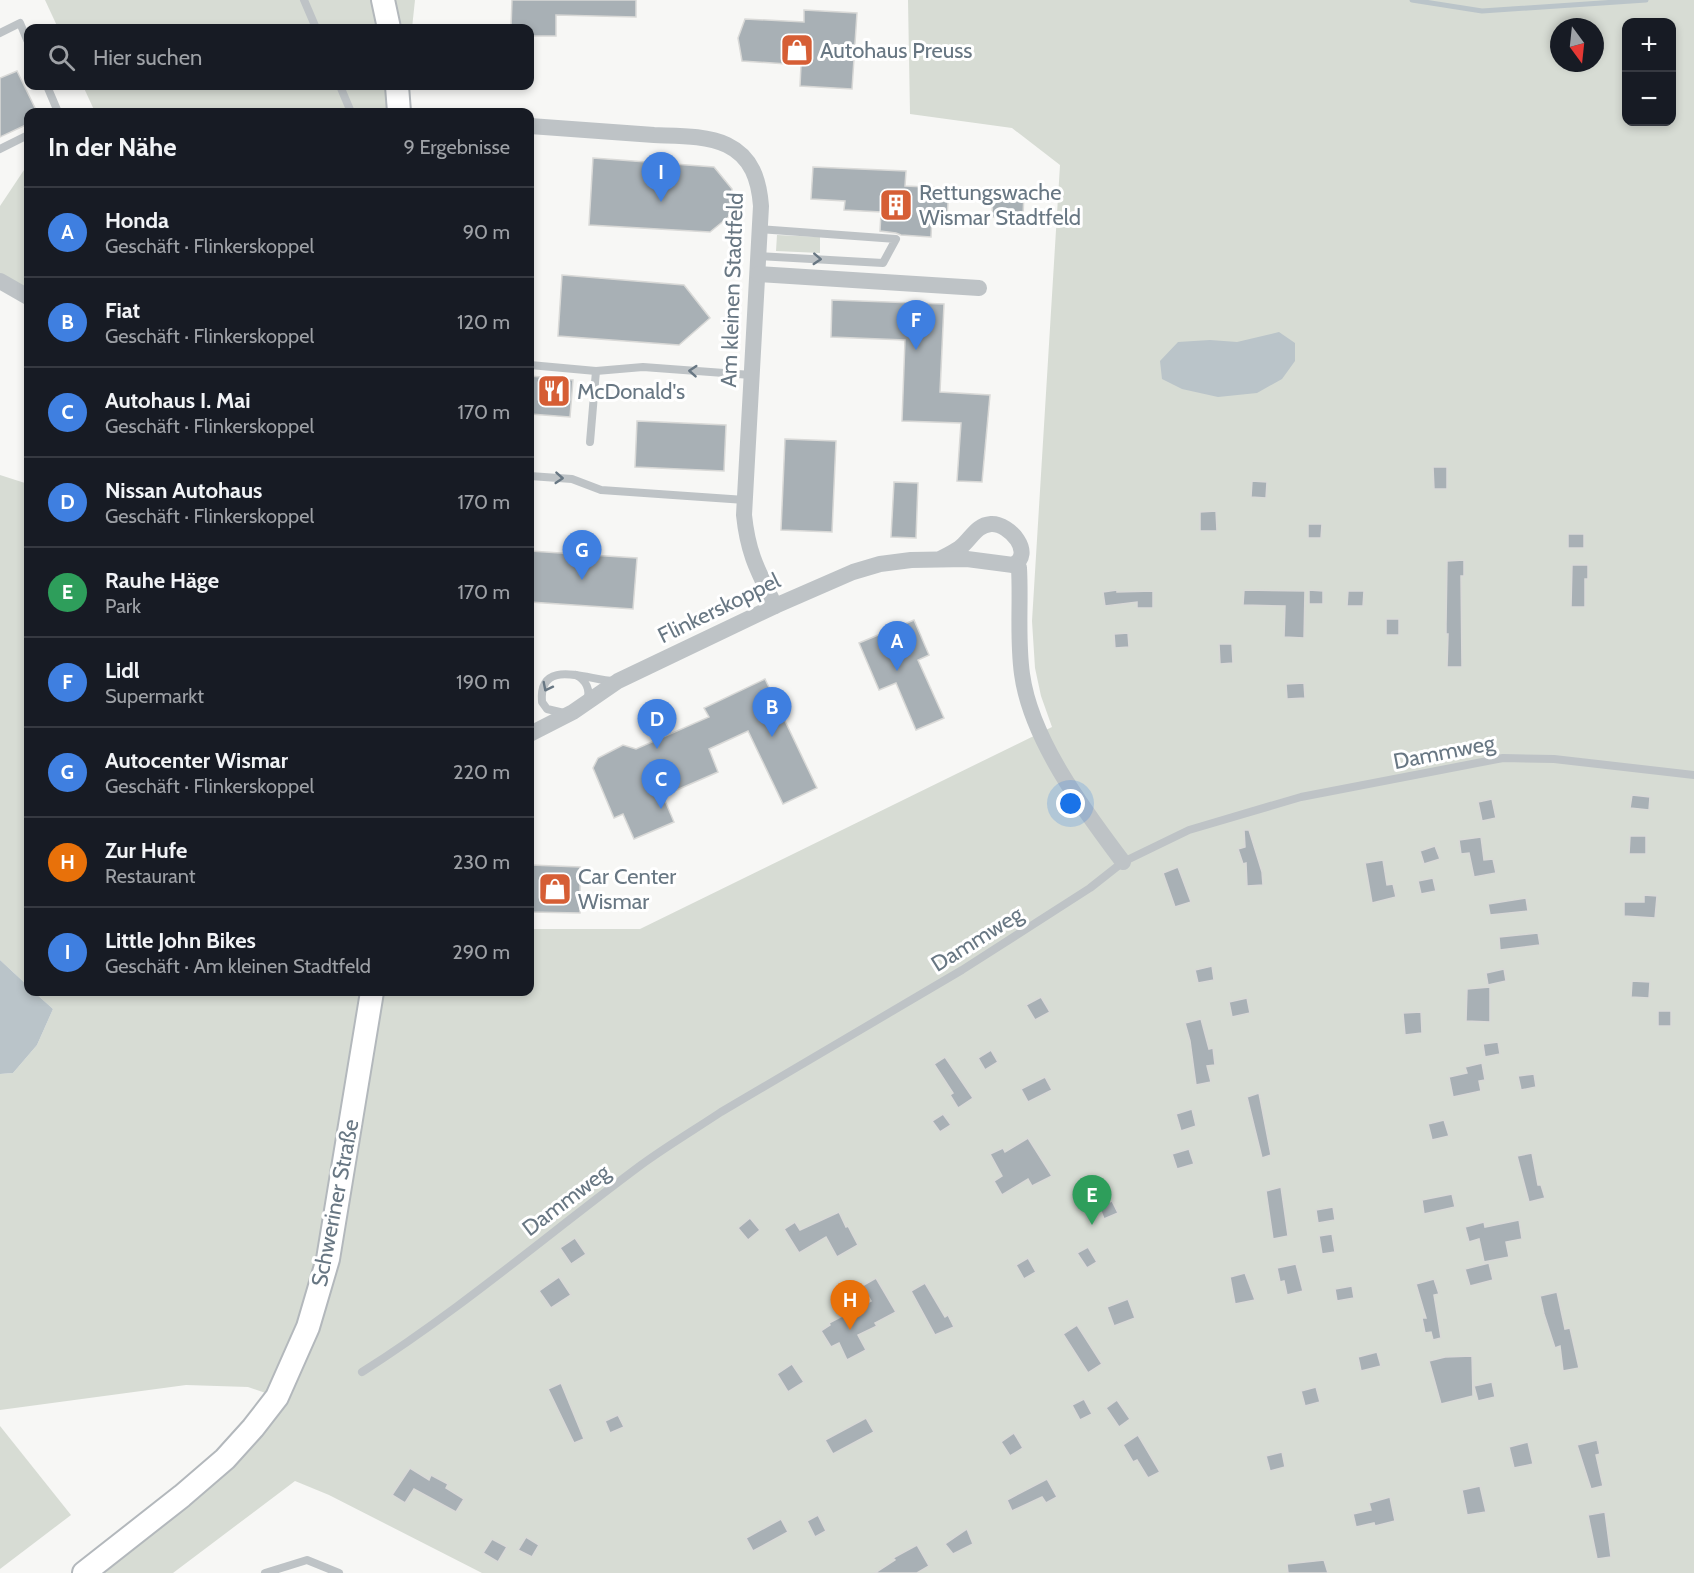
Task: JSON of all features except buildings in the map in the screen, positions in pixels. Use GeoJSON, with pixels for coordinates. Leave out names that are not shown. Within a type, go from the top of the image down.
{"type":"FeatureCollection","features":[{"type":"Feature","properties":{"kind":"main road"},"geometry":{"type":"LineString","coordinates":[[383,0],[388,24]]}},
{"type":"Feature","properties":{"kind":"main road"},"geometry":{"type":"LineString","coordinates":[[397,90],[399,108]]}},
{"type":"Feature","properties":{"kind":"main road","name":"Schweriner Straße"},"geometry":{"type":"LineString","coordinates":[[84,1573],[225,1459],[277,1397],[308,1327],[328,1259],[371,996]]}},
{"type":"Feature","properties":{"kind":"street","name":"Am kleinen Stadtfeld"},"geometry":{"type":"LineString","coordinates":[[534,126],[678,136],[725,144],[745,158],[758,179],[761,206],[759,256],[745,500],[747,539],[753,562],[775,606]]}},
{"type":"Feature","properties":{"kind":"street"},"geometry":{"type":"LineString","coordinates":[[758,274],[979,288]]}},
{"type":"Feature","properties":{"kind":"street"},"geometry":{"type":"LineString","coordinates":[[0,281],[24,295]]}},
{"type":"Feature","properties":{"kind":"street"},"geometry":{"type":"LineString","coordinates":[[941,559],[960,548],[980,528],[990,524],[1008,530],[1020,544],[1021,557],[1019,562],[1013,565]]}},
{"type":"Feature","properties":{"kind":"street","name":"Flinkerskoppel"},"geometry":{"type":"LineString","coordinates":[[534,732],[579,708],[618,681],[825,583],[880,564],[911,560],[967,559],[1013,565]]}},
{"type":"Feature","properties":{"kind":"street"},"geometry":{"type":"LineString","coordinates":[[1013,565],[1019,568],[1022,675],[1034,718],[1076,798],[1123,862]]}},
{"type":"Feature","properties":{"kind":"lane"},"geometry":{"type":"LineString","coordinates":[[304,0],[314,24]]}},
{"type":"Feature","properties":{"kind":"lane"},"geometry":{"type":"LineString","coordinates":[[0,33],[20,23],[24,32]]}},
{"type":"Feature","properties":{"kind":"lane"},"geometry":{"type":"LineString","coordinates":[[48,90],[56,108]]}},
{"type":"Feature","properties":{"kind":"lane"},"geometry":{"type":"LineString","coordinates":[[342,90],[349,108]]}},
{"type":"Feature","properties":{"kind":"lane"},"geometry":{"type":"LineString","coordinates":[[0,149],[24,137]]}},
{"type":"Feature","properties":{"kind":"lane"},"geometry":{"type":"LineString","coordinates":[[759,256],[883,263],[896,239],[760,229]]}},
{"type":"Feature","properties":{"kind":"lane"},"geometry":{"type":"LineString","coordinates":[[534,365],[597,371],[643,367],[752,375]]}},
{"type":"Feature","properties":{"kind":"lane"},"geometry":{"type":"LineString","coordinates":[[590,442],[597,371]]}},
{"type":"Feature","properties":{"kind":"lane"},"geometry":{"type":"LineString","coordinates":[[534,476],[572,479],[601,490],[745,500]]}},
{"type":"Feature","properties":{"kind":"lane"},"geometry":{"type":"LineString","coordinates":[[572,673],[585,681],[588,698],[579,708],[556,712],[547,709],[543,705],[542,698],[550,679],[562,673],[572,673],[600,680],[618,681]]}},
{"type":"Feature","properties":{"kind":"lane","name":"Dammweg"},"geometry":{"type":"LineString","coordinates":[[362,1372],[408,1343],[633,1171],[675,1142],[721,1112],[962,970],[1090,888],[1123,862],[1189,830],[1301,797],[1503,758],[1554,759],[1694,775]]}},
{"type":"Feature","properties":{"kind":"lane"},"geometry":{"type":"LineString","coordinates":[[265,1573],[307,1560],[339,1573]]}},
{"type":"Feature","properties":{"kind":"shaded area"},"geometry":{"type":"Polygon","coordinates":[[[45,0],[415,0],[412,24],[56,24],[45,0]]]}},
{"type":"Feature","properties":{"kind":"shaded area"},"geometry":{"type":"Polygon","coordinates":[[[908,0],[1694,0],[1694,1573],[482,1573],[329,1495],[295,1481],[173,1573],[84,1573],[277,1397],[248,1387],[186,1385],[0,1410],[0,1074],[13,1073],[37,1045],[53,1009],[38,996],[534,996],[534,929],[640,929],[1052,727],[1041,696],[1035,668],[1032,621],[1060,165],[1012,128],[910,114],[908,0]]]}},
{"type":"Feature","properties":{"kind":"shaded area"},"geometry":{"type":"Polygon","coordinates":[[[85,90],[408,90],[406,108],[93,108],[85,90]]]}},
{"type":"Feature","properties":{"kind":"shaded area"},"geometry":{"type":"Polygon","coordinates":[[[24,170],[24,295],[0,281],[0,206],[24,170]]]}},
{"type":"Feature","properties":{"kind":"shaded area"},"geometry":{"type":"Polygon","coordinates":[[[777,235],[820,237],[820,253],[776,251],[777,235]]]}},
{"type":"Feature","properties":{"kind":"shaded area"},"geometry":{"type":"Polygon","coordinates":[[[1279,332],[1295,343],[1295,361],[1282,379],[1257,393],[1218,397],[1182,389],[1162,379],[1160,361],[1178,342],[1210,340],[1237,342],[1279,332]]]}},
{"type":"Feature","properties":{"kind":"shaded area"},"geometry":{"type":"Polygon","coordinates":[[[0,475],[24,483],[24,982],[0,960],[0,475]]]}},
{"type":"Feature","properties":{"kind":"shaded area"},"geometry":{"type":"Polygon","coordinates":[[[0,960],[24,982],[24,996],[38,996],[53,1009],[37,1045],[13,1073],[0,1074],[0,960]]]}},
{"type":"Feature","properties":{"kind":"shaded area"},"geometry":{"type":"Polygon","coordinates":[[[0,1426],[71,1515],[0,1569],[0,1426]]]}},
{"type":"Feature","properties":{"kind":"waterway"},"geometry":{"type":"LineString","coordinates":[[1412,0],[1482,11],[1646,0]]}},
{"type":"Feature","properties":{"kind":"place","name":"Autohaus Preuss"},"geometry":{"type":"Point","coordinates":[797,50]}},
{"type":"Feature","properties":{"kind":"place","name":"Little John Bikes"},"geometry":{"type":"Point","coordinates":[661,202]}},
{"type":"Feature","properties":{"kind":"place","name":"Rettungswache Wismar Stadtfeld"},"geometry":{"type":"Point","coordinates":[896,205]}},
{"type":"Feature","properties":{"kind":"place","name":"Lidl"},"geometry":{"type":"Point","coordinates":[916,350]}},
{"type":"Feature","properties":{"kind":"place","name":"McDonald's"},"geometry":{"type":"Point","coordinates":[554,391]}},
{"type":"Feature","properties":{"kind":"place","name":"Autocenter Wismar"},"geometry":{"type":"Point","coordinates":[582,580]}},
{"type":"Feature","properties":{"kind":"place","name":"Honda"},"geometry":{"type":"Point","coordinates":[897,671]}},
{"type":"Feature","properties":{"kind":"place","name":"Fiat"},"geometry":{"type":"Point","coordinates":[772,737]}},
{"type":"Feature","properties":{"kind":"place","name":"Nissan Autohaus"},"geometry":{"type":"Point","coordinates":[657,749]}},
{"type":"Feature","properties":{"kind":"place","name":"Autohaus I. Mai"},"geometry":{"type":"Point","coordinates":[661,809]}},
{"type":"Feature","properties":{"kind":"place","name":"Car Center Wismar"},"geometry":{"type":"Point","coordinates":[555,889]}},
{"type":"Feature","properties":{"kind":"place","name":"Rauhe Häge"},"geometry":{"type":"Point","coordinates":[1092,1225]}},
{"type":"Feature","properties":{"kind":"place","name":"Zur Hufe"},"geometry":{"type":"Point","coordinates":[850,1330]}}]}
